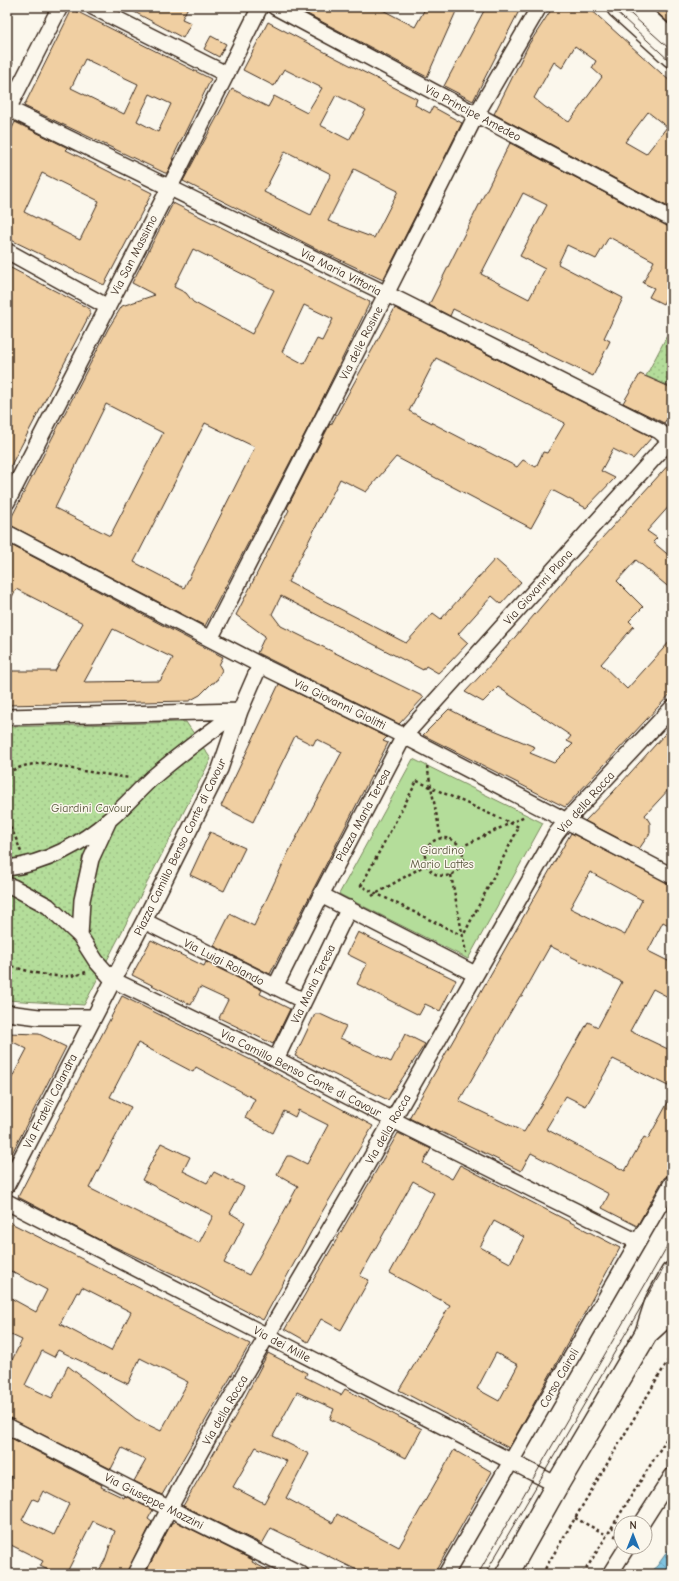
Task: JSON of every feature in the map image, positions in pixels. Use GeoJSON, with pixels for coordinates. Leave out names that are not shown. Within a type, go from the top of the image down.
{"type":"FeatureCollection","features":[{"type":"Feature","properties":{"kind":"main road"},"geometry":{"type":"LineString","coordinates":[[618,7],[672,56]]}},
{"type":"Feature","properties":{"kind":"main road"},"geometry":{"type":"LineString","coordinates":[[507,1574],[557,1485],[646,1334],[658,1300],[672,1273]]}},
{"type":"Feature","properties":{"kind":"main road"},"geometry":{"type":"LineString","coordinates":[[646,1334],[672,1310]]}},
{"type":"Feature","properties":{"kind":"street"},"geometry":{"type":"LineString","coordinates":[[7,109],[60,7]]}},
{"type":"Feature","properties":{"kind":"street"},"geometry":{"type":"LineString","coordinates":[[93,7],[226,74]]}},
{"type":"Feature","properties":{"kind":"street","name":"Via San Massimo"},"geometry":{"type":"LineString","coordinates":[[7,502],[260,7]]}},
{"type":"Feature","properties":{"kind":"street","name":"Via Principe Amedeo"},"geometry":{"type":"LineString","coordinates":[[275,7],[672,219]]}},
{"type":"Feature","properties":{"kind":"street","name":"Via delle Rosine"},"geometry":{"type":"LineString","coordinates":[[210,639],[386,295],[476,115],[539,7]]}},
{"type":"Feature","properties":{"kind":"street"},"geometry":{"type":"LineString","coordinates":[[638,7],[672,38]]}},
{"type":"Feature","properties":{"kind":"street","name":"Via Maria Vittoria"},"geometry":{"type":"LineString","coordinates":[[7,109],[169,186],[386,295],[403,302],[660,431],[671,440]]}},
{"type":"Feature","properties":{"kind":"street"},"geometry":{"type":"LineString","coordinates":[[7,251],[108,307]]}},
{"type":"Feature","properties":{"kind":"street","name":"Via Giovanni Plana"},"geometry":{"type":"LineString","coordinates":[[404,736],[671,440]]}},
{"type":"Feature","properties":{"kind":"street","name":"Via Giovanni Giolitti"},"geometry":{"type":"LineString","coordinates":[[7,533],[260,665],[404,736],[567,820],[672,876]]}},
{"type":"Feature","properties":{"kind":"street","name":"Piazza Camillo Benso Conte di Cavour"},"geometry":{"type":"LineString","coordinates":[[94,1017],[223,763],[240,711],[260,665]]}},
{"type":"Feature","properties":{"kind":"street","name":"Via della Rocca"},"geometry":{"type":"LineString","coordinates":[[135,1574],[168,1508],[394,1120],[475,974],[556,834],[567,820],[672,708]]}},
{"type":"Feature","properties":{"kind":"street"},"geometry":{"type":"LineString","coordinates":[[7,717],[240,711]]}},
{"type":"Feature","properties":{"kind":"street"},"geometry":{"type":"LineString","coordinates":[[7,868],[26,865],[55,854],[79,842],[109,820],[152,779],[198,740],[240,711]]}},
{"type":"Feature","properties":{"kind":"street","name":"Piazza Maria Teresa"},"geometry":{"type":"LineString","coordinates":[[275,987],[404,736]]}},
{"type":"Feature","properties":{"kind":"street"},"geometry":{"type":"LineString","coordinates":[[80,936],[82,900],[91,859],[109,820]]}},
{"type":"Feature","properties":{"kind":"street"},"geometry":{"type":"LineString","coordinates":[[7,885],[13,886],[48,906],[80,936],[96,961],[113,980]]}},
{"type":"Feature","properties":{"kind":"street"},"geometry":{"type":"LineString","coordinates":[[321,895],[350,908],[475,974]]}},
{"type":"Feature","properties":{"kind":"street","name":"Via Maria Teresa"},"geometry":{"type":"LineString","coordinates":[[276,1059],[350,908]]}},
{"type":"Feature","properties":{"kind":"street","name":"Via Luigi Rolando"},"geometry":{"type":"LineString","coordinates":[[144,921],[304,1002]]}},
{"type":"Feature","properties":{"kind":"street","name":"Via Camillo Benso Conte di Cavour"},"geometry":{"type":"LineString","coordinates":[[113,980],[276,1059],[394,1120],[638,1242]]}},
{"type":"Feature","properties":{"kind":"street"},"geometry":{"type":"LineString","coordinates":[[7,1013],[39,1017],[94,1017]]}},
{"type":"Feature","properties":{"kind":"street","name":"Via Fratelli Calandra"},"geometry":{"type":"LineString","coordinates":[[7,1185],[94,1017]]}},
{"type":"Feature","properties":{"kind":"street","name":"Corso Cairoli"},"geometry":{"type":"LineString","coordinates":[[446,1574],[672,1183]]}},
{"type":"Feature","properties":{"kind":"street","name":"Via dei Mille"},"geometry":{"type":"LineString","coordinates":[[7,1202],[557,1485]]}},
{"type":"Feature","properties":{"kind":"street","name":"Via Giuseppe Mazzini"},"geometry":{"type":"LineString","coordinates":[[7,1426],[301,1574]]}},
{"type":"Feature","properties":{"kind":"street"},"geometry":{"type":"LineString","coordinates":[[647,1515],[672,1476]]}},
{"type":"Feature","properties":{"kind":"street"},"geometry":{"type":"LineString","coordinates":[[610,1574],[622,1555]]}},
{"type":"Feature","properties":{"kind":"path"},"geometry":{"type":"LineString","coordinates":[[426,761],[441,838]]}},
{"type":"Feature","properties":{"kind":"path"},"geometry":{"type":"LineString","coordinates":[[7,772],[27,765],[43,763],[124,778],[152,779]]}},
{"type":"Feature","properties":{"kind":"path"},"geometry":{"type":"LineString","coordinates":[[417,781],[519,827],[463,936],[361,886],[417,781]]}},
{"type":"Feature","properties":{"kind":"path"},"geometry":{"type":"LineString","coordinates":[[461,847],[531,814]]}},
{"type":"Feature","properties":{"kind":"path"},"geometry":{"type":"LineString","coordinates":[[7,822],[15,836],[26,865]]}},
{"type":"Feature","properties":{"kind":"path"},"geometry":{"type":"LineString","coordinates":[[441,838],[453,840],[461,847],[464,856],[463,862],[456,872],[450,875],[438,875],[433,872],[427,864],[425,856],[426,850],[430,844],[441,838]]}},
{"type":"Feature","properties":{"kind":"path"},"geometry":{"type":"LineString","coordinates":[[372,896],[427,864]]}},
{"type":"Feature","properties":{"kind":"path"},"geometry":{"type":"LineString","coordinates":[[450,875],[467,957]]}},
{"type":"Feature","properties":{"kind":"path"},"geometry":{"type":"LineString","coordinates":[[7,965],[34,973],[76,975],[86,972],[96,961]]}},
{"type":"Feature","properties":{"kind":"path"},"geometry":{"type":"LineString","coordinates":[[542,1574],[672,1354]]}},
{"type":"Feature","properties":{"kind":"path"},"geometry":{"type":"LineString","coordinates":[[583,1574],[672,1430]]}},
{"type":"Feature","properties":{"kind":"path"},"geometry":{"type":"LineString","coordinates":[[629,1498],[636,1502]]}},
{"type":"Feature","properties":{"kind":"path"},"geometry":{"type":"LineString","coordinates":[[575,1518],[607,1535]]}},
{"type":"Feature","properties":{"kind":"green space"},"geometry":{"type":"Polygon","coordinates":[[[672,326],[672,379],[666,385],[646,376],[672,326]]]}},
{"type":"Feature","properties":{"kind":"green space","name":"Giardini Cavour"},"geometry":{"type":"Polygon","coordinates":[[[186,722],[211,759],[84,1005],[7,1000],[7,727],[186,722]]]}},
{"type":"Feature","properties":{"kind":"green space","name":"Giardino Mario Lattes"},"geometry":{"type":"Polygon","coordinates":[[[413,759],[543,823],[468,959],[339,894],[413,759]]]}},
{"type":"Feature","properties":{"kind":"water"},"geometry":{"type":"Polygon","coordinates":[[[672,1545],[672,1574],[647,1574],[657,1566],[672,1545]]]}},
{"type":"Feature","properties":{"kind":"building"},"geometry":{"type":"Polygon","coordinates":[[[125,7],[188,7],[182,19],[191,23],[183,38],[125,7]]]}},
{"type":"Feature","properties":{"kind":"building"},"geometry":{"type":"Polygon","coordinates":[[[294,7],[377,7],[415,27],[426,7],[458,7],[427,77],[294,7]]]}},
{"type":"Feature","properties":{"kind":"building"},"geometry":{"type":"Polygon","coordinates":[[[486,7],[521,7],[473,101],[444,86],[486,7]]]}},
{"type":"Feature","properties":{"kind":"building"},"geometry":{"type":"Polygon","coordinates":[[[553,7],[588,7],[672,83],[672,209],[494,114],[529,44],[553,7]],[[575,46],[562,68],[554,62],[534,98],[545,107],[569,122],[602,77],[592,68],[596,61],[575,46]],[[648,112],[625,142],[646,154],[667,127],[648,112]]]}},
{"type":"Feature","properties":{"kind":"building"},"geometry":{"type":"Polygon","coordinates":[[[651,7],[672,7],[672,26],[651,7]]]}},
{"type":"Feature","properties":{"kind":"building"},"geometry":{"type":"Polygon","coordinates":[[[72,9],[211,79],[172,159],[173,160],[167,173],[24,106],[72,9]],[[85,59],[71,88],[124,114],[138,84],[85,59]],[[150,94],[137,121],[158,132],[171,104],[150,94]]]}},
{"type":"Feature","properties":{"kind":"building"},"geometry":{"type":"Polygon","coordinates":[[[268,22],[417,99],[415,105],[430,113],[433,107],[462,123],[383,280],[315,248],[183,181],[232,89],[268,107],[274,96],[307,113],[322,88],[284,69],[274,86],[243,70],[268,22]],[[336,95],[320,125],[349,140],[366,110],[336,95]],[[285,151],[264,192],[311,215],[331,174],[285,151]],[[354,169],[328,221],[374,238],[398,191],[354,169]]]}},
{"type":"Feature","properties":{"kind":"building"},"geometry":{"type":"Polygon","coordinates":[[[211,36],[226,44],[219,57],[204,49],[211,36]]]}},
{"type":"Feature","properties":{"kind":"building"},"geometry":{"type":"Polygon","coordinates":[[[15,122],[68,148],[66,150],[152,193],[104,285],[7,238],[7,139],[15,122]],[[42,173],[24,212],[80,240],[99,201],[42,173]]]}},
{"type":"Feature","properties":{"kind":"building"},"geometry":{"type":"Polygon","coordinates":[[[510,143],[672,228],[672,297],[668,294],[663,304],[649,297],[654,288],[643,283],[654,261],[609,237],[596,259],[567,245],[558,264],[623,298],[604,338],[610,341],[593,376],[453,309],[450,316],[429,305],[510,143]],[[523,193],[481,274],[529,299],[545,269],[520,256],[547,205],[523,193]]]}},
{"type":"Feature","properties":{"kind":"building"},"geometry":{"type":"Polygon","coordinates":[[[173,203],[370,302],[314,416],[205,626],[8,524],[108,329],[122,306],[155,295],[132,283],[173,203]],[[193,249],[174,287],[186,293],[193,302],[252,334],[274,290],[193,249]],[[304,305],[282,352],[304,364],[317,339],[322,341],[333,319],[304,305]],[[106,404],[55,508],[110,536],[163,433],[106,404]],[[205,423],[134,562],[184,588],[255,447],[205,423]]]}},
{"type":"Feature","properties":{"kind":"building"},"geometry":{"type":"Polygon","coordinates":[[[7,266],[90,309],[90,314],[7,473],[7,266]]]}},
{"type":"Feature","properties":{"kind":"building"},"geometry":{"type":"Polygon","coordinates":[[[395,308],[652,437],[633,459],[613,449],[601,471],[615,478],[586,508],[552,490],[531,528],[396,457],[366,492],[340,479],[288,582],[406,643],[433,613],[441,619],[495,559],[521,582],[501,604],[492,596],[458,634],[468,643],[438,673],[426,666],[423,670],[281,596],[272,614],[281,626],[424,697],[399,724],[257,653],[265,636],[236,615],[289,510],[287,508],[330,424],[331,425],[395,308]],[[436,358],[409,411],[517,467],[523,460],[536,467],[543,452],[547,453],[565,423],[436,358]]]}},
{"type":"Feature","properties":{"kind":"building"},"geometry":{"type":"Polygon","coordinates":[[[640,374],[672,388],[672,422],[666,420],[664,423],[623,403],[640,374]]]}},
{"type":"Feature","properties":{"kind":"building"},"geometry":{"type":"Polygon","coordinates":[[[672,461],[672,503],[647,531],[657,538],[653,542],[672,558],[672,590],[636,560],[617,581],[643,607],[629,621],[634,626],[601,664],[627,689],[672,639],[672,692],[565,807],[423,735],[449,709],[465,718],[535,747],[530,753],[554,763],[573,744],[567,741],[571,736],[498,687],[483,702],[465,692],[672,461]]]}},
{"type":"Feature","properties":{"kind":"building"},"geometry":{"type":"Polygon","coordinates":[[[7,543],[223,657],[219,665],[222,670],[214,683],[212,683],[200,695],[189,701],[7,705],[7,671],[55,671],[83,623],[16,589],[7,607],[7,543]],[[113,629],[84,682],[160,681],[173,658],[113,629]]]}},
{"type":"Feature","properties":{"kind":"building"},"geometry":{"type":"Polygon","coordinates":[[[279,684],[387,737],[383,741],[388,743],[270,974],[214,946],[230,914],[254,926],[288,853],[342,752],[316,739],[313,745],[295,736],[253,822],[221,806],[279,684]]]}},
{"type":"Feature","properties":{"kind":"building"},"geometry":{"type":"Polygon","coordinates":[[[672,726],[672,786],[645,815],[650,823],[650,833],[639,849],[585,821],[614,791],[672,726]]]}},
{"type":"Feature","properties":{"kind":"building"},"geometry":{"type":"Polygon","coordinates":[[[210,832],[245,848],[224,891],[190,875],[210,832]]]}},
{"type":"Feature","properties":{"kind":"building"},"geometry":{"type":"Polygon","coordinates":[[[571,833],[672,885],[672,927],[663,922],[648,951],[672,963],[672,999],[653,989],[630,1031],[672,1051],[672,1088],[613,1059],[586,1106],[566,1096],[546,1129],[625,1171],[644,1137],[648,1139],[672,1095],[672,1169],[669,1175],[664,1178],[637,1226],[602,1208],[609,1194],[531,1153],[521,1171],[409,1118],[571,833]],[[590,872],[570,908],[625,935],[642,900],[590,872]],[[550,946],[459,1101],[524,1132],[551,1088],[588,1022],[598,1027],[622,982],[550,946]]]}},
{"type":"Feature","properties":{"kind":"building"},"geometry":{"type":"Polygon","coordinates":[[[358,932],[456,980],[440,1011],[425,1004],[419,1015],[357,984],[367,964],[347,954],[358,932]]]}},
{"type":"Feature","properties":{"kind":"building"},"geometry":{"type":"Polygon","coordinates":[[[151,940],[204,966],[206,962],[262,990],[260,994],[290,1009],[273,1044],[219,1018],[228,1000],[200,987],[191,1005],[132,975],[151,940]]]}},
{"type":"Feature","properties":{"kind":"building"},"geometry":{"type":"Polygon","coordinates":[[[122,996],[263,1066],[373,1126],[322,1212],[263,1320],[182,1278],[102,1241],[18,1197],[122,996]],[[138,1043],[110,1097],[131,1107],[89,1188],[199,1243],[213,1216],[142,1180],[161,1143],[190,1157],[183,1171],[207,1183],[214,1172],[244,1187],[230,1213],[245,1222],[224,1263],[249,1275],[298,1186],[277,1174],[287,1156],[291,1156],[307,1164],[328,1125],[298,1110],[295,1117],[284,1111],[273,1133],[245,1118],[255,1099],[196,1067],[193,1072],[138,1043]]]}},
{"type":"Feature","properties":{"kind":"building"},"geometry":{"type":"Polygon","coordinates":[[[315,1014],[320,1014],[346,1026],[340,1038],[391,1062],[405,1034],[425,1044],[388,1100],[295,1056],[315,1014]]]}},
{"type":"Feature","properties":{"kind":"building"},"geometry":{"type":"Polygon","coordinates":[[[7,1033],[39,1034],[66,1047],[7,1163],[7,1087],[27,1049],[7,1039],[7,1033]]]}},
{"type":"Feature","properties":{"kind":"building"},"geometry":{"type":"Polygon","coordinates":[[[398,1133],[431,1149],[423,1163],[452,1179],[460,1165],[620,1248],[509,1448],[399,1390],[450,1305],[390,1273],[434,1193],[413,1181],[360,1276],[369,1280],[341,1330],[321,1319],[308,1342],[285,1329],[398,1133]],[[494,1221],[480,1247],[510,1263],[524,1237],[494,1221]],[[496,1353],[477,1389],[499,1401],[518,1365],[496,1353]]]}},
{"type":"Feature","properties":{"kind":"building"},"geometry":{"type":"Polygon","coordinates":[[[7,1221],[250,1344],[162,1495],[134,1481],[146,1460],[122,1448],[111,1469],[7,1417],[7,1370],[22,1340],[7,1333],[7,1296],[36,1312],[47,1290],[7,1269],[7,1221]],[[82,1287],[79,1293],[77,1292],[60,1324],[111,1351],[131,1312],[82,1287]],[[58,1350],[54,1357],[42,1351],[25,1385],[52,1398],[68,1366],[136,1419],[161,1431],[188,1382],[140,1358],[128,1384],[58,1350]]]}},
{"type":"Feature","properties":{"kind":"building"},"geometry":{"type":"Polygon","coordinates":[[[268,1353],[307,1373],[305,1377],[341,1395],[345,1389],[422,1429],[406,1458],[330,1419],[334,1409],[297,1392],[273,1436],[309,1454],[286,1498],[333,1523],[337,1514],[399,1547],[454,1450],[492,1472],[434,1574],[365,1574],[271,1528],[262,1544],[183,1506],[236,1415],[268,1353]],[[256,1447],[233,1487],[264,1503],[287,1461],[256,1447]]]}},
{"type":"Feature","properties":{"kind":"building"},"geometry":{"type":"Polygon","coordinates":[[[7,1436],[102,1485],[101,1487],[124,1498],[125,1496],[153,1510],[148,1519],[152,1522],[126,1574],[97,1574],[105,1560],[115,1531],[93,1521],[66,1574],[56,1574],[40,1566],[43,1561],[7,1543],[7,1487],[12,1477],[7,1475],[7,1436]],[[43,1491],[38,1501],[33,1499],[22,1520],[54,1535],[69,1504],[43,1491]]]}},
{"type":"Feature","properties":{"kind":"building"},"geometry":{"type":"Polygon","coordinates":[[[175,1521],[253,1560],[252,1562],[275,1574],[145,1574],[172,1522],[174,1523],[175,1521]]]}},
{"type":"Feature","properties":{"kind":"tram line"},"geometry":{"type":"LineString","coordinates":[[611,7],[672,63]]}},
{"type":"Feature","properties":{"kind":"tram line"},"geometry":{"type":"LineString","coordinates":[[623,7],[672,51]]}},
{"type":"Feature","properties":{"kind":"tram line"},"geometry":{"type":"LineString","coordinates":[[478,1574],[672,1238]]}},
{"type":"Feature","properties":{"kind":"tram line"},"geometry":{"type":"LineString","coordinates":[[485,1574],[672,1254]]}}]}
